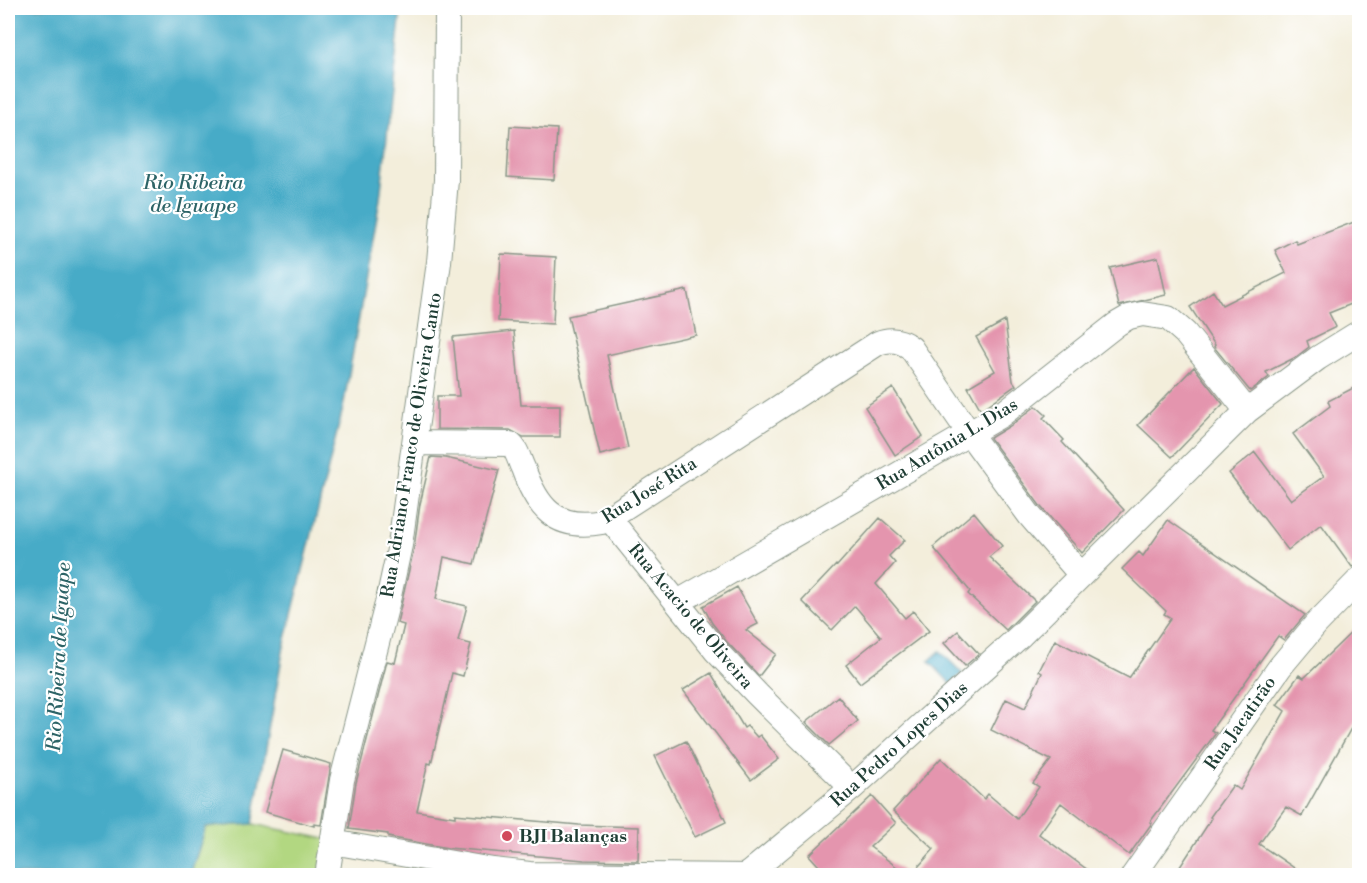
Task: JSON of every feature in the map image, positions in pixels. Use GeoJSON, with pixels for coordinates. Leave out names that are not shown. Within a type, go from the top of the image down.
{"type":"FeatureCollection","features":[{"type":"Feature","properties":{"kind":"street","name":"Rua Adriano Franco de Oliveira Canto"},"geometry":{"type":"LineString","coordinates":[[327,876],[342,780],[400,545],[439,262],[446,180],[447,8]]}},
{"type":"Feature","properties":{"kind":"street","name":"Rua Antônia L. Dias"},"geometry":{"type":"LineString","coordinates":[[678,602],[1001,415],[1129,317],[1142,314],[1168,318],[1177,324],[1247,411]]}},
{"type":"Feature","properties":{"kind":"street","name":"Rua Pedro Lopes Dias"},"geometry":{"type":"LineString","coordinates":[[332,842],[493,870],[530,874],[751,875],[852,788],[1021,635],[1247,411],[1318,358],[1359,332]]}},
{"type":"Feature","properties":{"kind":"street","name":"Rua José Rita"},"geometry":{"type":"LineString","coordinates":[[414,443],[510,444],[515,450],[533,494],[550,513],[578,523],[594,523],[609,518],[878,343],[893,340],[903,342],[911,348],[969,433]]}},
{"type":"Feature","properties":{"kind":"street"},"geometry":{"type":"LineString","coordinates":[[969,433],[1030,516],[1081,575]]}},
{"type":"Feature","properties":{"kind":"street","name":"Rua Acacio de Oliveira"},"geometry":{"type":"LineString","coordinates":[[609,518],[732,669],[852,788]]}},
{"type":"Feature","properties":{"kind":"street","name":"Rua Jacatirão"},"geometry":{"type":"LineString","coordinates":[[1133,876],[1280,667],[1316,624],[1359,579]]}},
{"type":"Feature","properties":{"kind":"green space"},"geometry":{"type":"Polygon","coordinates":[[[253,824],[331,840],[327,875],[190,876],[206,827],[253,824]]]}},
{"type":"Feature","properties":{"kind":"water","name":"Rio Ribeira de Iguape"},"geometry":{"type":"Polygon","coordinates":[[[8,8],[399,8],[400,20],[380,199],[343,408],[283,651],[253,824],[206,827],[190,875],[8,875],[8,8]]]}},
{"type":"Feature","properties":{"kind":"water"},"geometry":{"type":"Polygon","coordinates":[[[940,651],[962,673],[951,684],[929,661],[940,651]]]}},
{"type":"Feature","properties":{"kind":"building"},"geometry":{"type":"Polygon","coordinates":[[[510,126],[557,129],[554,180],[507,177],[510,126]]]}},
{"type":"Feature","properties":{"kind":"building"},"geometry":{"type":"Polygon","coordinates":[[[1359,220],[1359,301],[1329,313],[1336,327],[1307,341],[1309,347],[1296,357],[1266,372],[1269,377],[1250,391],[1214,347],[1215,345],[1190,307],[1213,291],[1222,305],[1286,273],[1275,250],[1295,240],[1297,244],[1359,220]]]}},
{"type":"Feature","properties":{"kind":"building"},"geometry":{"type":"Polygon","coordinates":[[[501,254],[556,257],[553,324],[498,321],[501,254]]]}},
{"type":"Feature","properties":{"kind":"building"},"geometry":{"type":"Polygon","coordinates":[[[1158,257],[1166,295],[1119,306],[1110,268],[1158,257]]]}},
{"type":"Feature","properties":{"kind":"building"},"geometry":{"type":"Polygon","coordinates":[[[687,290],[696,335],[607,355],[628,448],[600,455],[568,316],[687,290]]]}},
{"type":"Feature","properties":{"kind":"building"},"geometry":{"type":"Polygon","coordinates":[[[1005,321],[1013,381],[1016,385],[981,410],[968,387],[995,371],[976,337],[1005,321]]]}},
{"type":"Feature","properties":{"kind":"building"},"geometry":{"type":"Polygon","coordinates":[[[514,331],[521,405],[560,405],[560,437],[523,437],[510,430],[437,429],[437,396],[459,396],[453,337],[514,331]]]}},
{"type":"Feature","properties":{"kind":"building"},"geometry":{"type":"Polygon","coordinates":[[[1194,367],[1223,404],[1172,457],[1138,425],[1194,367]]]}},
{"type":"Feature","properties":{"kind":"building"},"geometry":{"type":"Polygon","coordinates":[[[1359,385],[1359,565],[1352,567],[1321,524],[1288,550],[1229,473],[1255,452],[1291,500],[1324,476],[1293,434],[1330,406],[1328,401],[1359,385]]]}},
{"type":"Feature","properties":{"kind":"building"},"geometry":{"type":"Polygon","coordinates":[[[893,388],[923,436],[895,455],[865,407],[893,388]]]}},
{"type":"Feature","properties":{"kind":"building"},"geometry":{"type":"Polygon","coordinates":[[[1036,406],[1046,415],[1043,418],[1064,440],[1062,442],[1124,510],[1082,553],[1041,507],[990,438],[1036,406]]]}},
{"type":"Feature","properties":{"kind":"building"},"geometry":{"type":"Polygon","coordinates":[[[431,457],[446,458],[499,470],[474,564],[444,557],[436,599],[467,606],[458,641],[471,644],[463,676],[452,673],[431,764],[428,763],[417,811],[455,817],[455,814],[579,825],[639,827],[638,861],[584,860],[448,848],[388,837],[388,834],[349,829],[356,783],[387,661],[395,663],[404,625],[397,623],[431,457]]]}},
{"type":"Feature","properties":{"kind":"building"},"geometry":{"type":"Polygon","coordinates":[[[974,512],[1002,546],[989,557],[1035,601],[1006,630],[968,594],[970,591],[933,547],[974,512]]]}},
{"type":"Feature","properties":{"kind":"building"},"geometry":{"type":"Polygon","coordinates":[[[880,518],[905,540],[889,556],[895,563],[876,584],[905,618],[913,611],[929,631],[860,683],[846,665],[881,637],[855,606],[832,630],[802,601],[880,518]]]}},
{"type":"Feature","properties":{"kind":"building"},"geometry":{"type":"Polygon","coordinates":[[[1168,520],[1305,615],[1284,640],[1278,636],[1211,730],[1216,733],[1150,822],[1152,823],[1129,855],[1061,803],[1039,834],[1096,876],[910,876],[934,849],[893,811],[941,758],[984,799],[988,794],[1017,819],[1039,787],[1033,783],[1051,760],[991,730],[1006,699],[1025,708],[1042,673],[1039,671],[1055,640],[1129,678],[1171,618],[1164,614],[1166,611],[1122,569],[1139,552],[1143,556],[1168,520]]]}},
{"type":"Feature","properties":{"kind":"building"},"geometry":{"type":"Polygon","coordinates":[[[737,587],[758,624],[746,630],[776,654],[759,676],[727,642],[712,623],[703,606],[737,587]]]}},
{"type":"Feature","properties":{"kind":"building"},"geometry":{"type":"Polygon","coordinates":[[[1359,625],[1359,714],[1302,816],[1286,807],[1259,844],[1306,876],[1174,876],[1212,818],[1210,817],[1233,785],[1240,790],[1285,711],[1277,705],[1299,675],[1304,678],[1359,625]]]}},
{"type":"Feature","properties":{"kind":"building"},"geometry":{"type":"Polygon","coordinates":[[[958,631],[979,654],[965,666],[944,643],[958,631]]]}},
{"type":"Feature","properties":{"kind":"building"},"geometry":{"type":"Polygon","coordinates":[[[711,673],[744,728],[747,726],[757,737],[760,735],[779,759],[751,780],[683,690],[711,673]]]}},
{"type":"Feature","properties":{"kind":"building"},"geometry":{"type":"Polygon","coordinates":[[[838,696],[858,721],[829,745],[806,722],[838,696]]]}},
{"type":"Feature","properties":{"kind":"building"},"geometry":{"type":"Polygon","coordinates":[[[686,741],[726,822],[695,837],[655,756],[686,741]]]}},
{"type":"Feature","properties":{"kind":"building"},"geometry":{"type":"Polygon","coordinates":[[[283,750],[331,764],[321,825],[314,824],[314,826],[265,812],[283,750]]]}},
{"type":"Feature","properties":{"kind":"building"},"geometry":{"type":"Polygon","coordinates":[[[872,796],[896,823],[870,847],[909,876],[828,876],[809,855],[872,796]]]}},
{"type":"Feature","properties":{"kind":"place","name":"BJI Balanças"},"geometry":{"type":"Point","coordinates":[507,836]}}]}
